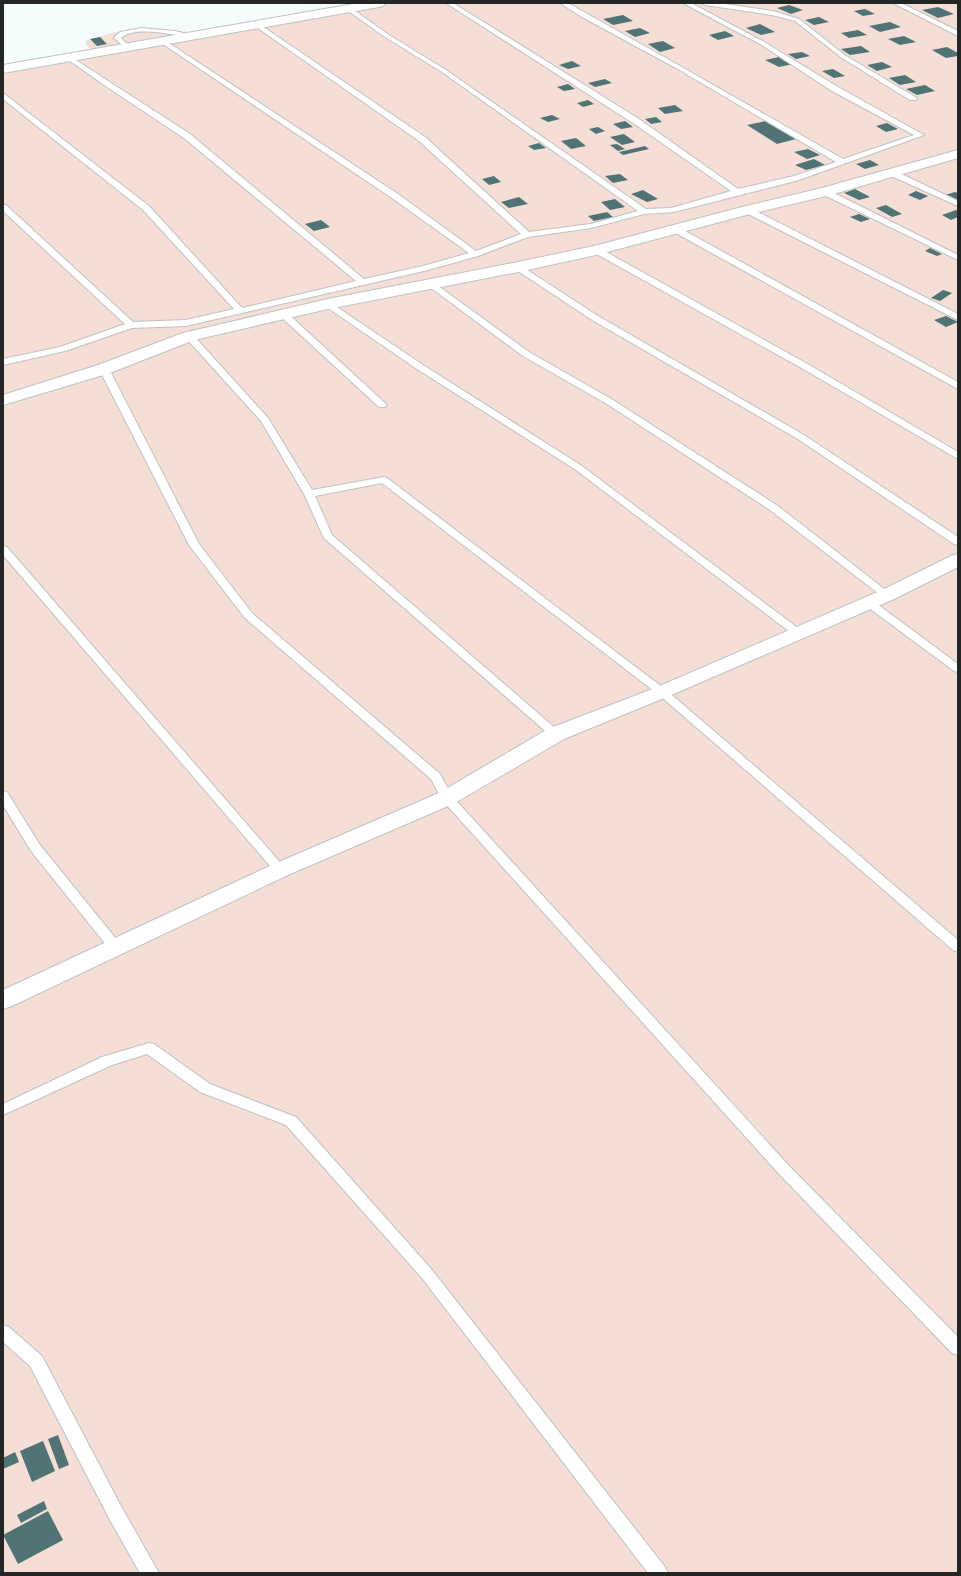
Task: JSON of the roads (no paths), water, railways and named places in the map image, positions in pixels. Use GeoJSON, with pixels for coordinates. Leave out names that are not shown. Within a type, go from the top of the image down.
{"type":"FeatureCollection","features":[{"type":"Feature","properties":{"kind":"street"},"geometry":{"type":"LineString","coordinates":[[3,68],[379,3]]}},
{"type":"Feature","properties":{"kind":"street"},"geometry":{"type":"LineString","coordinates":[[3,400],[104,369],[189,336],[328,304],[518,267],[596,250],[748,210],[825,192],[890,172],[958,154]]}},
{"type":"Feature","properties":{"kind":"street"},"geometry":{"type":"LineString","coordinates":[[3,1000],[280,870],[446,798],[556,734],[662,692],[878,599],[958,560]]}},
{"type":"Feature","properties":{"kind":"lane"},"geometry":{"type":"LineString","coordinates":[[449,3],[636,121],[737,192]]}},
{"type":"Feature","properties":{"kind":"lane"},"geometry":{"type":"LineString","coordinates":[[563,3],[678,67],[842,162]]}},
{"type":"Feature","properties":{"kind":"lane"},"geometry":{"type":"LineString","coordinates":[[3,362],[62,349],[131,324],[186,323],[425,268],[475,254],[527,235],[590,226],[644,212],[671,210],[796,178],[920,135],[835,89],[762,44],[686,3]]}},
{"type":"Feature","properties":{"kind":"lane"},"geometry":{"type":"LineString","coordinates":[[705,3],[773,13],[797,20],[844,57],[913,98]]}},
{"type":"Feature","properties":{"kind":"lane"},"geometry":{"type":"LineString","coordinates":[[896,3],[958,34]]}},
{"type":"Feature","properties":{"kind":"lane"},"geometry":{"type":"LineString","coordinates":[[349,9],[387,36],[444,71],[644,212]]}},
{"type":"Feature","properties":{"kind":"lane"},"geometry":{"type":"LineString","coordinates":[[257,25],[422,139],[527,235]]}},
{"type":"Feature","properties":{"kind":"lane"},"geometry":{"type":"LineString","coordinates":[[128,47],[117,38],[121,34],[145,30],[164,31],[192,36]]}},
{"type":"Feature","properties":{"kind":"lane"},"geometry":{"type":"LineString","coordinates":[[162,41],[395,196],[475,254]]}},
{"type":"Feature","properties":{"kind":"lane"},"geometry":{"type":"LineString","coordinates":[[68,57],[109,86],[187,136],[362,282]]}},
{"type":"Feature","properties":{"kind":"lane"},"geometry":{"type":"LineString","coordinates":[[3,95],[146,208],[239,310]]}},
{"type":"Feature","properties":{"kind":"lane"},"geometry":{"type":"LineString","coordinates":[[890,172],[958,204]]}},
{"type":"Feature","properties":{"kind":"lane"},"geometry":{"type":"LineString","coordinates":[[825,192],[958,258]]}},
{"type":"Feature","properties":{"kind":"lane"},"geometry":{"type":"LineString","coordinates":[[3,207],[131,324]]}},
{"type":"Feature","properties":{"kind":"lane"},"geometry":{"type":"LineString","coordinates":[[748,210],[958,317]]}},
{"type":"Feature","properties":{"kind":"lane"},"geometry":{"type":"LineString","coordinates":[[675,229],[958,386]]}},
{"type":"Feature","properties":{"kind":"lane"},"geometry":{"type":"LineString","coordinates":[[596,250],[808,368],[958,456]]}},
{"type":"Feature","properties":{"kind":"lane"},"geometry":{"type":"LineString","coordinates":[[518,267],[595,318],[801,437],[958,542]]}},
{"type":"Feature","properties":{"kind":"lane"},"geometry":{"type":"LineString","coordinates":[[430,283],[526,354],[610,402],[774,508],[958,669]]}},
{"type":"Feature","properties":{"kind":"lane"},"geometry":{"type":"LineString","coordinates":[[328,304],[420,367],[579,468],[798,633]]}},
{"type":"Feature","properties":{"kind":"lane"},"geometry":{"type":"LineString","coordinates":[[283,314],[382,405]]}},
{"type":"Feature","properties":{"kind":"lane"},"geometry":{"type":"LineString","coordinates":[[189,336],[265,420],[309,494],[328,536],[556,734]]}},
{"type":"Feature","properties":{"kind":"lane"},"geometry":{"type":"LineString","coordinates":[[104,369],[194,545],[248,615],[436,777],[446,798],[786,1172],[958,1348]]}},
{"type":"Feature","properties":{"kind":"lane"},"geometry":{"type":"LineString","coordinates":[[309,494],[384,480],[662,692],[958,947]]}},
{"type":"Feature","properties":{"kind":"lane"},"geometry":{"type":"LineString","coordinates":[[3,549],[280,870]]}},
{"type":"Feature","properties":{"kind":"lane"},"geometry":{"type":"LineString","coordinates":[[3,794],[36,848],[116,948]]}},
{"type":"Feature","properties":{"kind":"lane"},"geometry":{"type":"LineString","coordinates":[[3,1110],[107,1061],[149,1048],[205,1088],[291,1121],[427,1274],[659,1573]]}},
{"type":"Feature","properties":{"kind":"lane"},"geometry":{"type":"LineString","coordinates":[[3,1332],[36,1361],[116,1514],[150,1573]]}}]}
